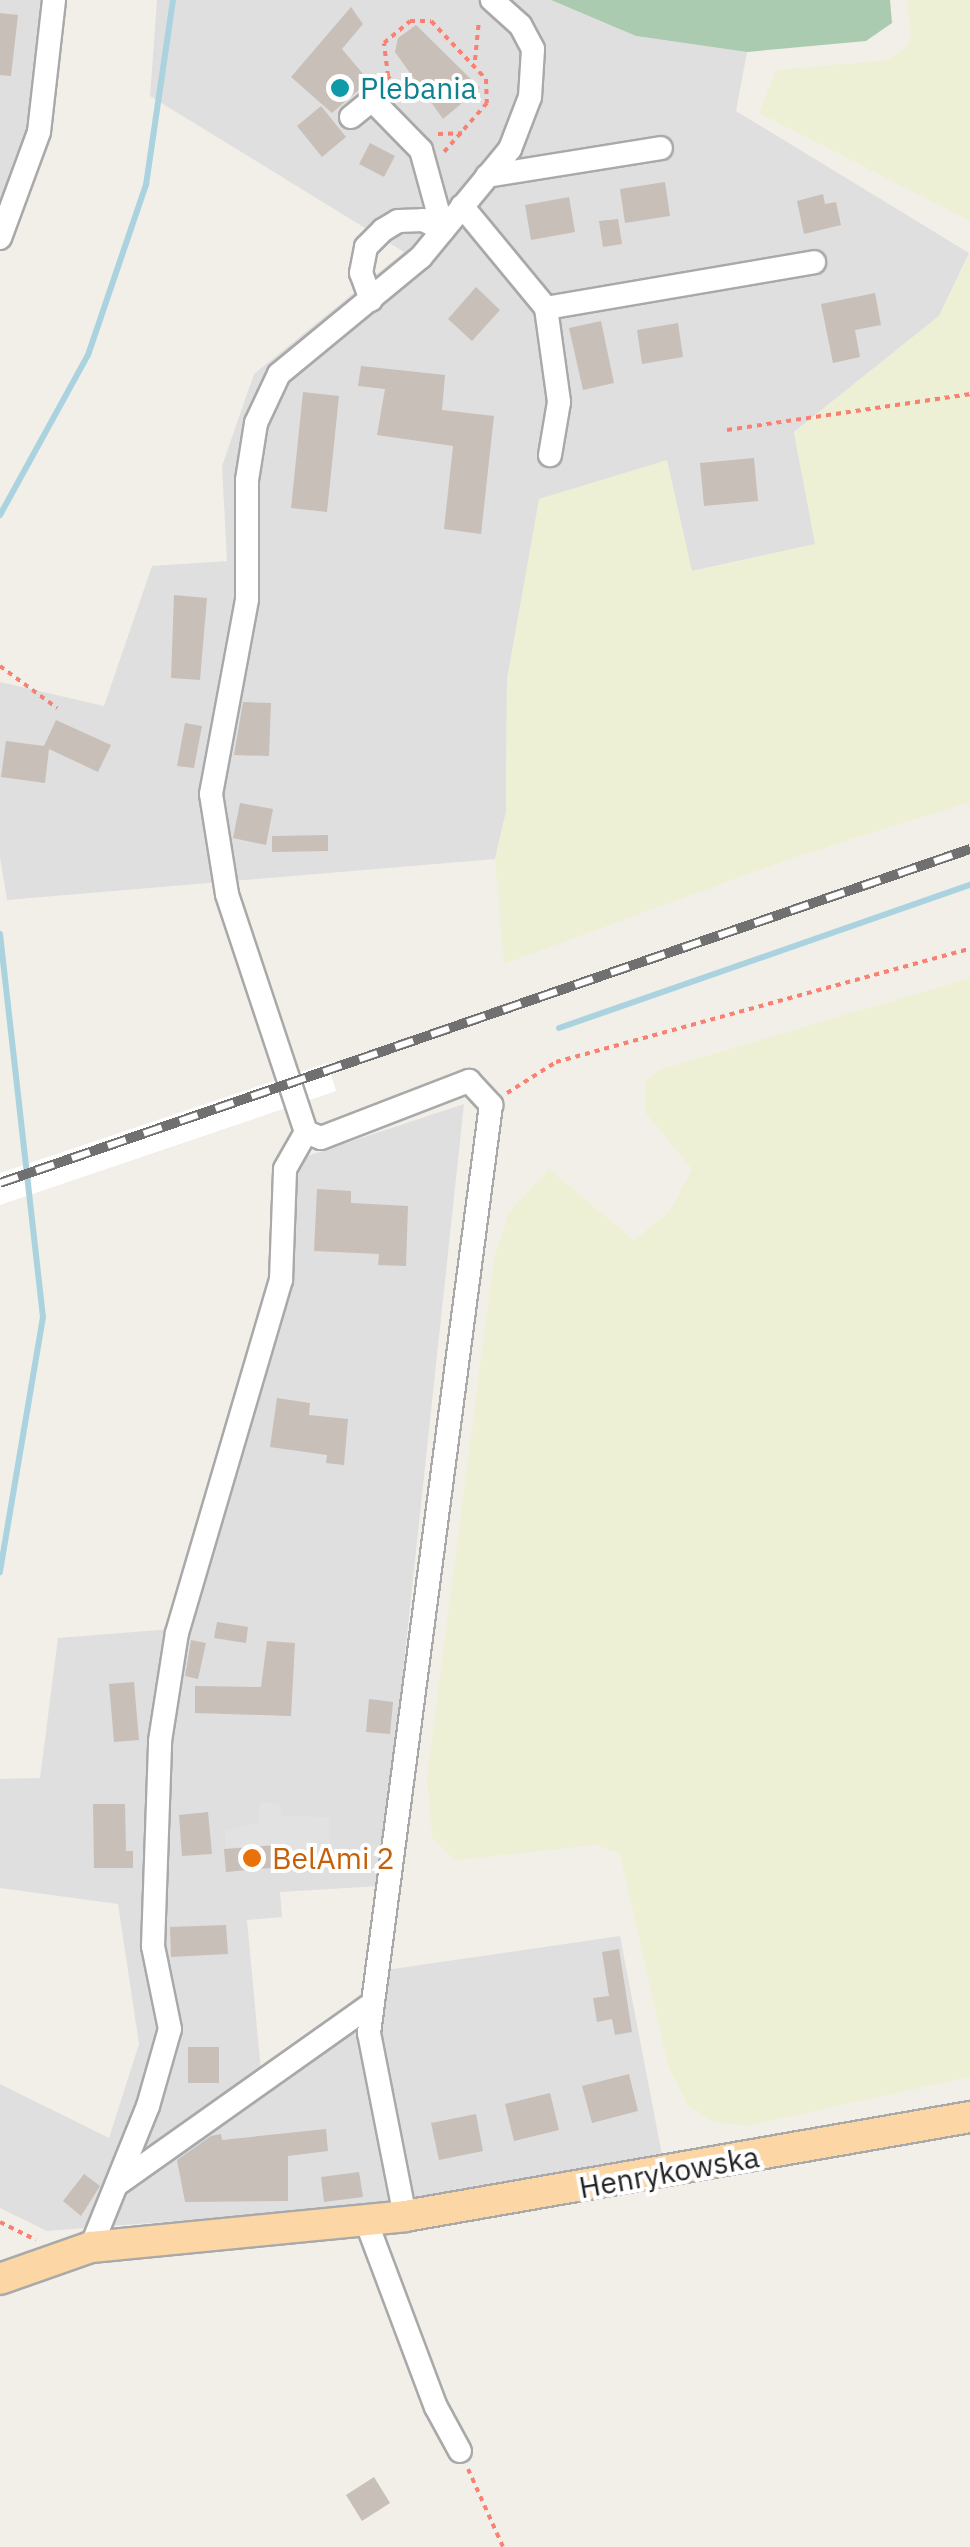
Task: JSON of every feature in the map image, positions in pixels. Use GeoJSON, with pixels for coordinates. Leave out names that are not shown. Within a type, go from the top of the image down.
{"type":"FeatureCollection","features":[{"type":"Feature","properties":{"kind":"main road","name":"Henrykowska"},"geometry":{"type":"LineString","coordinates":[[0,2279],[60,2254],[91,2247],[366,2222],[970,2117]]}},
{"type":"Feature","properties":{"kind":"street"},"geometry":{"type":"LineString","coordinates":[[0,238],[39,132],[54,0]]}},
{"type":"Feature","properties":{"kind":"street"},"geometry":{"type":"LineString","coordinates":[[91,2247],[118,2184],[170,2029],[153,1946],[152,1851],[177,1633],[281,1280],[284,1169],[306,1132],[227,894],[211,794],[248,599],[248,480],[256,423],[279,374],[371,300],[443,230],[510,149],[530,97],[533,50],[520,25],[486,7]]}},
{"type":"Feature","properties":{"kind":"street"},"geometry":{"type":"LineString","coordinates":[[351,117],[372,100],[421,150],[443,230]]}},
{"type":"Feature","properties":{"kind":"street"},"geometry":{"type":"LineString","coordinates":[[487,176],[660,148]]}},
{"type":"Feature","properties":{"kind":"street"},"geometry":{"type":"LineString","coordinates":[[462,206],[546,308],[560,402],[550,455]]}},
{"type":"Feature","properties":{"kind":"street"},"geometry":{"type":"LineString","coordinates":[[371,300],[362,273],[366,247],[382,230],[398,221],[424,220],[443,230]]}},
{"type":"Feature","properties":{"kind":"street"},"geometry":{"type":"LineString","coordinates":[[546,308],[814,262]]}},
{"type":"Feature","properties":{"kind":"street"},"geometry":{"type":"LineString","coordinates":[[306,1132],[321,1138],[470,1082],[491,1106],[370,2032],[405,2216]]}},
{"type":"Feature","properties":{"kind":"street"},"geometry":{"type":"LineString","coordinates":[[118,2184],[373,2004]]}},
{"type":"Feature","properties":{"kind":"street"},"geometry":{"type":"LineString","coordinates":[[366,2222],[436,2406],[460,2451]]}},
{"type":"Feature","properties":{"kind":"path"},"geometry":{"type":"LineString","coordinates":[[474,60],[486,7]]}},
{"type":"Feature","properties":{"kind":"path"},"geometry":{"type":"LineString","coordinates":[[410,108],[384,58],[394,31],[410,22],[432,21],[474,60],[486,80],[487,103],[428,182]]}},
{"type":"Feature","properties":{"kind":"path"},"geometry":{"type":"LineString","coordinates":[[429,127],[440,136],[462,133]]}},
{"type":"Feature","properties":{"kind":"path"},"geometry":{"type":"LineString","coordinates":[[728,430],[970,394]]}},
{"type":"Feature","properties":{"kind":"path"},"geometry":{"type":"LineString","coordinates":[[0,666],[57,708]]}},
{"type":"Feature","properties":{"kind":"path"},"geometry":{"type":"LineString","coordinates":[[491,1106],[556,1062],[970,949]]}},
{"type":"Feature","properties":{"kind":"path"},"geometry":{"type":"LineString","coordinates":[[0,2222],[60,2254]]}},
{"type":"Feature","properties":{"kind":"path"},"geometry":{"type":"LineString","coordinates":[[460,2451],[503,2547]]}},
{"type":"Feature","properties":{"kind":"shaded area"},"geometry":{"type":"Polygon","coordinates":[[[0,0],[62,0],[33,140],[0,224],[0,0]]]}},
{"type":"Feature","properties":{"kind":"shaded area"},"geometry":{"type":"Polygon","coordinates":[[[157,0],[551,0],[636,36],[747,52],[736,111],[969,253],[939,316],[794,432],[816,544],[692,571],[573,490],[540,499],[507,680],[506,812],[495,859],[7,900],[0,857],[0,682],[104,706],[152,566],[227,561],[222,466],[254,374],[404,252],[150,96],[157,0]]]}},
{"type":"Feature","properties":{"kind":"shaded area"},"geometry":{"type":"Polygon","coordinates":[[[464,1104],[380,1886],[280,1892],[282,1917],[247,1920],[261,2071],[362,1993],[365,1973],[620,1936],[662,2155],[371,2206],[47,2231],[0,2208],[0,2084],[109,2138],[139,2044],[118,1904],[0,1888],[0,1779],[40,1778],[58,1638],[184,1628],[288,1284],[292,1161],[464,1104]]]}},
{"type":"Feature","properties":{"kind":"shaded area"},"geometry":{"type":"Polygon","coordinates":[[[260,1802],[280,1804],[283,1816],[329,1817],[331,1862],[282,1864],[279,1844],[225,1848],[225,1831],[258,1823],[260,1802]]]}},
{"type":"Feature","properties":{"kind":"green space"},"geometry":{"type":"Polygon","coordinates":[[[551,0],[890,0],[892,23],[866,41],[747,52],[636,36],[551,0]]]}},
{"type":"Feature","properties":{"kind":"green space"},"geometry":{"type":"Polygon","coordinates":[[[907,0],[970,0],[970,221],[759,113],[776,70],[888,60],[903,50],[911,37],[907,0]]]}},
{"type":"Feature","properties":{"kind":"green space"},"geometry":{"type":"Polygon","coordinates":[[[970,253],[970,802],[789,859],[504,964],[495,859],[506,812],[507,680],[539,499],[667,460],[692,571],[815,544],[794,433],[939,316],[970,253]]]}},
{"type":"Feature","properties":{"kind":"green space"},"geometry":{"type":"Polygon","coordinates":[[[970,978],[970,2077],[747,2126],[712,2122],[687,2104],[668,2066],[620,1854],[597,1845],[455,1860],[432,1837],[427,1776],[494,1258],[509,1212],[549,1169],[634,1240],[670,1211],[692,1169],[646,1114],[646,1080],[658,1070],[970,978]]]}},
{"type":"Feature","properties":{"kind":"pier"},"geometry":{"type":"Polygon","coordinates":[[[327,1063],[336,1091],[0,1205],[0,1173],[327,1063]]]}},
{"type":"Feature","properties":{"kind":"building"},"geometry":{"type":"Polygon","coordinates":[[[351,7],[363,24],[342,49],[369,81],[332,113],[291,77],[351,7]]]}},
{"type":"Feature","properties":{"kind":"building"},"geometry":{"type":"Polygon","coordinates":[[[0,13],[18,15],[11,76],[0,75],[0,13]]]}},
{"type":"Feature","properties":{"kind":"building"},"geometry":{"type":"Polygon","coordinates":[[[416,25],[480,88],[443,119],[395,52],[398,38],[416,25]]]}},
{"type":"Feature","properties":{"kind":"building"},"geometry":{"type":"Polygon","coordinates":[[[321,106],[346,137],[322,157],[297,126],[321,106]]]}},
{"type":"Feature","properties":{"kind":"building"},"geometry":{"type":"Polygon","coordinates":[[[370,143],[395,156],[384,177],[359,164],[370,143]]]}},
{"type":"Feature","properties":{"kind":"building"},"geometry":{"type":"Polygon","coordinates":[[[665,182],[670,216],[625,223],[620,189],[665,182]]]}},
{"type":"Feature","properties":{"kind":"building"},"geometry":{"type":"Polygon","coordinates":[[[823,194],[825,204],[836,202],[841,225],[804,234],[797,201],[823,194]]]}},
{"type":"Feature","properties":{"kind":"building"},"geometry":{"type":"Polygon","coordinates":[[[569,197],[575,232],[531,240],[525,205],[569,197]]]}},
{"type":"Feature","properties":{"kind":"building"},"geometry":{"type":"Polygon","coordinates":[[[618,219],[622,244],[603,247],[599,221],[618,219]]]}},
{"type":"Feature","properties":{"kind":"building"},"geometry":{"type":"Polygon","coordinates":[[[476,287],[500,310],[472,341],[448,319],[476,287]]]}},
{"type":"Feature","properties":{"kind":"building"},"geometry":{"type":"Polygon","coordinates":[[[875,293],[881,325],[855,330],[860,357],[833,363],[821,304],[875,293]]]}},
{"type":"Feature","properties":{"kind":"building"},"geometry":{"type":"Polygon","coordinates":[[[601,321],[614,383],[583,390],[569,328],[601,321]]]}},
{"type":"Feature","properties":{"kind":"building"},"geometry":{"type":"Polygon","coordinates":[[[678,323],[683,357],[642,364],[637,330],[678,323]]]}},
{"type":"Feature","properties":{"kind":"building"},"geometry":{"type":"Polygon","coordinates":[[[361,366],[445,375],[442,410],[494,416],[481,534],[444,529],[453,446],[377,435],[385,389],[358,386],[361,366]]]}},
{"type":"Feature","properties":{"kind":"building"},"geometry":{"type":"Polygon","coordinates":[[[303,392],[339,396],[327,512],[291,508],[303,392]]]}},
{"type":"Feature","properties":{"kind":"building"},"geometry":{"type":"Polygon","coordinates":[[[754,458],[758,501],[704,506],[700,463],[754,458]]]}},
{"type":"Feature","properties":{"kind":"building"},"geometry":{"type":"Polygon","coordinates":[[[174,595],[207,598],[200,680],[171,678],[174,595]]]}},
{"type":"Feature","properties":{"kind":"building"},"geometry":{"type":"Polygon","coordinates":[[[243,702],[271,703],[269,756],[234,755],[243,702]]]}},
{"type":"Feature","properties":{"kind":"building"},"geometry":{"type":"Polygon","coordinates":[[[56,720],[111,745],[98,772],[49,749],[45,783],[1,777],[6,741],[44,746],[56,720]]]}},
{"type":"Feature","properties":{"kind":"building"},"geometry":{"type":"Polygon","coordinates":[[[185,723],[202,726],[194,768],[177,766],[185,723]]]}},
{"type":"Feature","properties":{"kind":"building"},"geometry":{"type":"Polygon","coordinates":[[[240,803],[273,809],[266,845],[233,838],[240,803]]]}},
{"type":"Feature","properties":{"kind":"building"},"geometry":{"type":"Polygon","coordinates":[[[328,835],[328,851],[272,852],[272,836],[328,835]]]}},
{"type":"Feature","properties":{"kind":"building"},"geometry":{"type":"Polygon","coordinates":[[[317,1189],[351,1191],[351,1203],[408,1206],[406,1266],[378,1265],[379,1254],[314,1251],[317,1189]]]}},
{"type":"Feature","properties":{"kind":"building"},"geometry":{"type":"Polygon","coordinates":[[[277,1398],[310,1403],[309,1415],[348,1419],[344,1465],[326,1463],[327,1455],[270,1447],[277,1398]]]}},
{"type":"Feature","properties":{"kind":"building"},"geometry":{"type":"Polygon","coordinates":[[[217,1622],[248,1627],[246,1643],[214,1638],[217,1622]]]}},
{"type":"Feature","properties":{"kind":"building"},"geometry":{"type":"Polygon","coordinates":[[[191,1640],[206,1643],[198,1679],[185,1676],[191,1640]]]}},
{"type":"Feature","properties":{"kind":"building"},"geometry":{"type":"Polygon","coordinates":[[[267,1641],[295,1643],[291,1716],[195,1713],[195,1686],[261,1687],[267,1641]]]}},
{"type":"Feature","properties":{"kind":"building"},"geometry":{"type":"Polygon","coordinates":[[[134,1682],[139,1740],[114,1742],[109,1684],[134,1682]]]}},
{"type":"Feature","properties":{"kind":"building"},"geometry":{"type":"Polygon","coordinates":[[[369,1699],[393,1702],[390,1734],[366,1732],[369,1699]]]}},
{"type":"Feature","properties":{"kind":"building"},"geometry":{"type":"Polygon","coordinates":[[[93,1804],[125,1804],[126,1851],[133,1851],[133,1868],[94,1868],[93,1804]]]}},
{"type":"Feature","properties":{"kind":"building"},"geometry":{"type":"Polygon","coordinates":[[[208,1812],[212,1854],[182,1856],[179,1815],[208,1812]]]}},
{"type":"Feature","properties":{"kind":"building","name":"BelAmi 2"},"geometry":{"type":"Polygon","coordinates":[[[279,1845],[281,1867],[226,1872],[224,1849],[279,1845]]]}},
{"type":"Feature","properties":{"kind":"building"},"geometry":{"type":"Polygon","coordinates":[[[226,1925],[228,1954],[171,1957],[170,1927],[226,1925]]]}},
{"type":"Feature","properties":{"kind":"building"},"geometry":{"type":"Polygon","coordinates":[[[619,1949],[632,2032],[615,2035],[612,2019],[597,2022],[593,1998],[609,1996],[602,1952],[619,1949]]]}},
{"type":"Feature","properties":{"kind":"building"},"geometry":{"type":"Polygon","coordinates":[[[188,2047],[219,2047],[219,2083],[188,2083],[188,2047]]]}},
{"type":"Feature","properties":{"kind":"building"},"geometry":{"type":"Polygon","coordinates":[[[629,2074],[638,2111],[592,2123],[582,2086],[629,2074]]]}},
{"type":"Feature","properties":{"kind":"building"},"geometry":{"type":"Polygon","coordinates":[[[550,2093],[559,2130],[514,2141],[505,2104],[550,2093]]]}},
{"type":"Feature","properties":{"kind":"building"},"geometry":{"type":"Polygon","coordinates":[[[476,2114],[483,2151],[439,2160],[431,2123],[476,2114]]]}},
{"type":"Feature","properties":{"kind":"building"},"geometry":{"type":"Polygon","coordinates":[[[326,2129],[328,2151],[288,2156],[288,2201],[185,2202],[177,2160],[211,2136],[221,2134],[222,2140],[326,2129]]]}},
{"type":"Feature","properties":{"kind":"building"},"geometry":{"type":"Polygon","coordinates":[[[359,2172],[363,2197],[324,2202],[321,2177],[359,2172]]]}},
{"type":"Feature","properties":{"kind":"building"},"geometry":{"type":"Polygon","coordinates":[[[84,2174],[100,2186],[81,2216],[63,2201],[84,2174]]]}},
{"type":"Feature","properties":{"kind":"building"},"geometry":{"type":"Polygon","coordinates":[[[374,2477],[390,2503],[362,2521],[346,2495],[374,2477]]]}},
{"type":"Feature","properties":{"kind":"waterway"},"geometry":{"type":"LineString","coordinates":[[0,515],[88,355],[146,185],[173,0]]}},
{"type":"Feature","properties":{"kind":"waterway"},"geometry":{"type":"LineString","coordinates":[[559,1028],[970,885]]}},
{"type":"Feature","properties":{"kind":"waterway"},"geometry":{"type":"LineString","coordinates":[[0,934],[43,1317],[0,1572]]}},
{"type":"Feature","properties":{"kind":"railway"},"geometry":{"type":"LineString","coordinates":[[0,1183],[970,849]]}},
{"type":"Feature","properties":{"kind":"place","name":"Plebania"},"geometry":{"type":"Point","coordinates":[340,88]}},
{"type":"Feature","properties":{"kind":"place","name":"BelAmi 2"},"geometry":{"type":"Point","coordinates":[252,1858]}}]}
